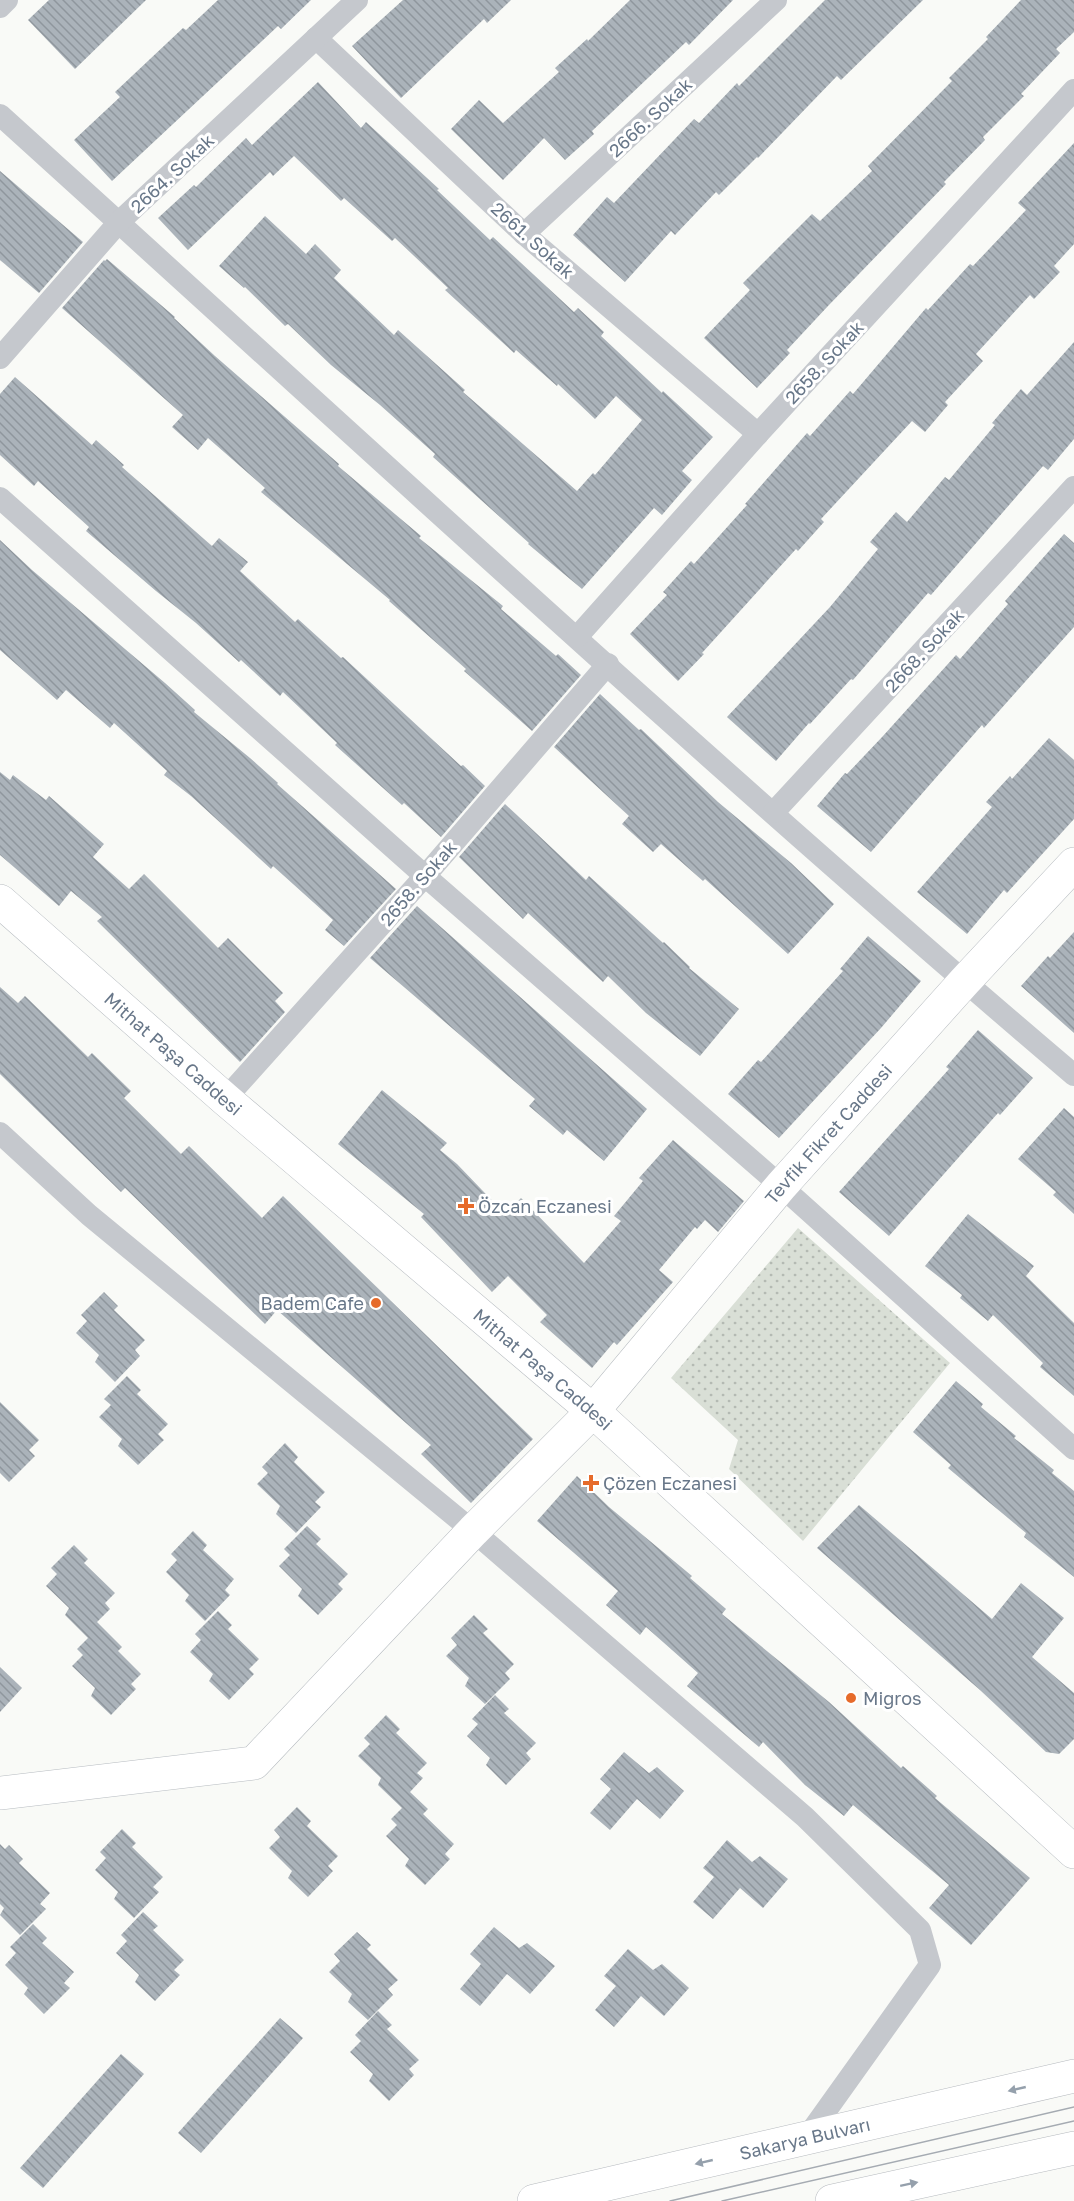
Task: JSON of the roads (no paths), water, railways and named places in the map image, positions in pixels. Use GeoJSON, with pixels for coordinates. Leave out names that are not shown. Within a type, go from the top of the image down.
{"type":"FeatureCollection","features":[{"type":"Feature","properties":{"kind":"street"},"geometry":{"type":"LineString","coordinates":[[0,7],[7,0]]}},
{"type":"Feature","properties":{"kind":"street","name":"2664. Sokak"},"geometry":{"type":"LineString","coordinates":[[0,358],[119,222],[357,0]]}},
{"type":"Feature","properties":{"kind":"street","name":"2666. Sokak"},"geometry":{"type":"LineString","coordinates":[[524,234],[776,0]]}},
{"type":"Feature","properties":{"kind":"street","name":"2661. Sokak"},"geometry":{"type":"LineString","coordinates":[[316,38],[524,234],[758,434]]}},
{"type":"Feature","properties":{"kind":"street","name":"2658. Sokak"},"geometry":{"type":"LineString","coordinates":[[577,637],[758,434],[1074,90]]}},
{"type":"Feature","properties":{"kind":"street"},"geometry":{"type":"LineString","coordinates":[[0,115],[577,637],[964,982],[1074,1075]]}},
{"type":"Feature","properties":{"kind":"street","name":"2668. Sokak"},"geometry":{"type":"LineString","coordinates":[[774,812],[1074,487]]}},
{"type":"Feature","properties":{"kind":"street"},"geometry":{"type":"LineString","coordinates":[[0,498],[425,876],[782,1186],[1074,1449]]}},
{"type":"Feature","properties":{"kind":"street","name":"2658. Sokak"},"geometry":{"type":"LineString","coordinates":[[225,1099],[425,876],[608,664]]}},
{"type":"Feature","properties":{"kind":"street","name":"Tevfik Fikret Caddesi"},"geometry":{"type":"LineString","coordinates":[[0,1793],[254,1764],[473,1531],[593,1411],[782,1186],[964,982],[1074,864]]}},
{"type":"Feature","properties":{"kind":"street","name":"Mithat Paşa Caddesi"},"geometry":{"type":"LineString","coordinates":[[0,901],[225,1099],[593,1411],[1074,1852]]}},
{"type":"Feature","properties":{"kind":"street"},"geometry":{"type":"LineString","coordinates":[[0,1133],[89,1215],[473,1531],[805,1817],[920,1930],[930,1965],[805,2139]]}},
{"type":"Feature","properties":{"kind":"street","name":"Sakarya Bulvarı"},"geometry":{"type":"LineString","coordinates":[[534,2201],[1074,2076]]}},
{"type":"Feature","properties":{"kind":"street"},"geometry":{"type":"LineString","coordinates":[[832,2201],[1074,2148]]}},
{"type":"Feature","properties":{"kind":"tram line"},"geometry":{"type":"LineString","coordinates":[[670,2201],[1074,2107]]}},
{"type":"Feature","properties":{"kind":"tram line"},"geometry":{"type":"LineString","coordinates":[[722,2201],[1074,2121]]}},
{"type":"Feature","properties":{"kind":"place","name":"Özcan Eczanesi"},"geometry":{"type":"Point","coordinates":[466,1206]}},
{"type":"Feature","properties":{"kind":"place","name":"Badem Cafe"},"geometry":{"type":"Point","coordinates":[376,1303]}},
{"type":"Feature","properties":{"kind":"place","name":"Çözen Eczanesi"},"geometry":{"type":"Point","coordinates":[591,1483]}},
{"type":"Feature","properties":{"kind":"place","name":"Migros"},"geometry":{"type":"Point","coordinates":[851,1698]}}]}
